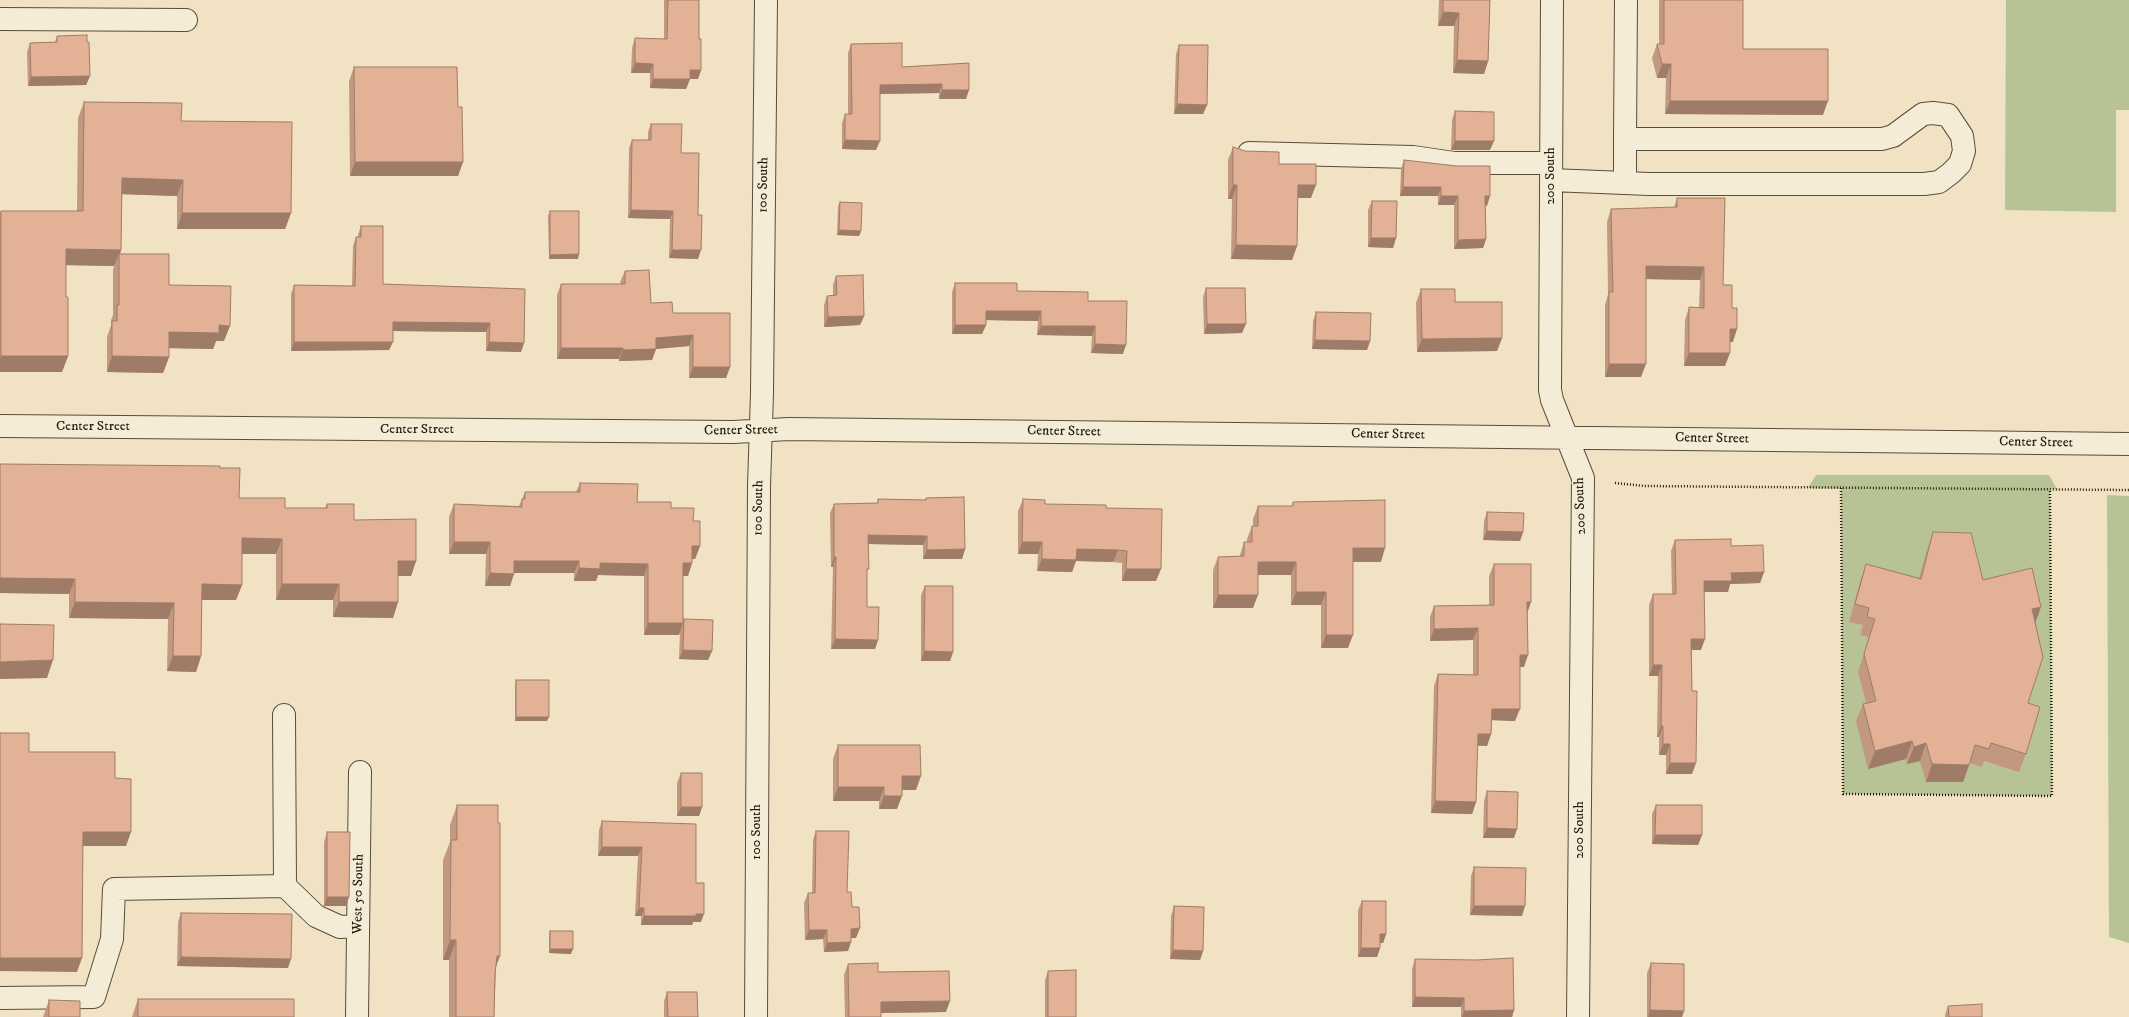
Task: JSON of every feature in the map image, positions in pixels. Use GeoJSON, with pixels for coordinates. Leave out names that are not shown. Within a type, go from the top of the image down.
{"type":"FeatureCollection","features":[{"type":"Feature","properties":{"kind":"street","name":"100 South"},"geometry":{"type":"LineString","coordinates":[[756,1017],[766,0]]}},
{"type":"Feature","properties":{"kind":"street","name":"200 South"},"geometry":{"type":"LineString","coordinates":[[1552,0],[1550,390],[1552,400],[1583,478],[1578,1017]]}},
{"type":"Feature","properties":{"kind":"street"},"geometry":{"type":"LineString","coordinates":[[1625,183],[1626,0]]}},
{"type":"Feature","properties":{"kind":"street"},"geometry":{"type":"LineString","coordinates":[[0,19],[186,20]]}},
{"type":"Feature","properties":{"kind":"street"},"geometry":{"type":"LineString","coordinates":[[1240,152],[1413,157],[1454,163],[1551,171],[1625,183],[1924,184],[1939,182],[1952,173],[1960,164],[1964,151],[1962,136],[1948,115],[1933,113],[1923,114],[1893,136],[1882,139],[1625,138]]}},
{"type":"Feature","properties":{"kind":"street","name":"Center Street"},"geometry":{"type":"LineString","coordinates":[[0,426],[733,432],[797,429],[2129,444]]}},
{"type":"Feature","properties":{"kind":"street"},"geometry":{"type":"LineString","coordinates":[[284,715],[285,886]]}},
{"type":"Feature","properties":{"kind":"street","name":"West 50 South"},"geometry":{"type":"LineString","coordinates":[[358,1017],[360,772]]}},
{"type":"Feature","properties":{"kind":"street"},"geometry":{"type":"LineString","coordinates":[[0,998],[94,997],[112,939],[114,889],[285,886],[316,916],[340,927],[358,926]]}},
{"type":"Feature","properties":{"kind":"path"},"geometry":{"type":"LineString","coordinates":[[1615,483],[1645,486],[2129,490]]}},
{"type":"Feature","properties":{"kind":"path"},"geometry":{"type":"LineString","coordinates":[[1841,488],[1843,794],[2044,796],[2052,796],[2050,489]]}},
{"type":"Feature","properties":{"kind":"green space"},"geometry":{"type":"Polygon","coordinates":[[[2006,0],[2129,0],[2129,110],[2116,110],[2116,212],[2005,210],[2006,0]]]}},
{"type":"Feature","properties":{"kind":"green space"},"geometry":{"type":"Polygon","coordinates":[[[1816,475],[2049,475],[2057,489],[2050,489],[2052,796],[1843,794],[1841,489],[1808,488],[1816,475]]]}},
{"type":"Feature","properties":{"kind":"green space"},"geometry":{"type":"Polygon","coordinates":[[[2107,495],[2129,496],[2129,943],[2109,937],[2107,495]]]}},
{"type":"Feature","properties":{"kind":"building"},"geometry":{"type":"Polygon","coordinates":[[[668,0],[699,0],[701,70],[690,70],[690,79],[653,79],[653,64],[635,63],[635,38],[667,39],[668,0]]]}},
{"type":"Feature","properties":{"kind":"building"},"geometry":{"type":"Polygon","coordinates":[[[1443,0],[1490,0],[1488,61],[1457,60],[1459,13],[1443,12],[1443,0]]]}},
{"type":"Feature","properties":{"kind":"building"},"geometry":{"type":"Polygon","coordinates":[[[1664,0],[1743,0],[1743,49],[1828,49],[1828,101],[1670,101],[1671,64],[1662,64],[1657,44],[1664,44],[1664,0]]]}},
{"type":"Feature","properties":{"kind":"building"},"geometry":{"type":"Polygon","coordinates":[[[87,35],[87,42],[89,42],[90,76],[31,77],[30,43],[57,42],[57,36],[87,35]]]}},
{"type":"Feature","properties":{"kind":"building"},"geometry":{"type":"Polygon","coordinates":[[[902,43],[902,67],[969,63],[969,90],[942,90],[942,84],[880,85],[880,141],[845,140],[845,114],[852,114],[851,44],[902,43]]]}},
{"type":"Feature","properties":{"kind":"building"},"geometry":{"type":"Polygon","coordinates":[[[1179,45],[1208,45],[1207,105],[1177,104],[1179,45]]]}},
{"type":"Feature","properties":{"kind":"building"},"geometry":{"type":"Polygon","coordinates":[[[354,67],[457,67],[458,107],[462,107],[463,162],[355,162],[354,67]]]}},
{"type":"Feature","properties":{"kind":"building"},"geometry":{"type":"Polygon","coordinates":[[[84,102],[182,103],[181,121],[292,122],[291,213],[182,213],[183,180],[122,178],[121,250],[66,249],[68,356],[1,356],[1,211],[83,211],[84,102]]]}},
{"type":"Feature","properties":{"kind":"building"},"geometry":{"type":"Polygon","coordinates":[[[1455,111],[1494,112],[1494,141],[1455,141],[1455,111]]]}},
{"type":"Feature","properties":{"kind":"building"},"geometry":{"type":"Polygon","coordinates":[[[651,124],[682,124],[681,153],[699,153],[698,215],[702,215],[701,250],[672,250],[673,211],[631,210],[632,140],[651,140],[651,124]]]}},
{"type":"Feature","properties":{"kind":"building"},"geometry":{"type":"Polygon","coordinates":[[[1233,147],[1245,151],[1279,152],[1279,164],[1316,164],[1316,185],[1298,185],[1297,246],[1236,245],[1237,185],[1233,185],[1233,147]]]}},
{"type":"Feature","properties":{"kind":"building"},"geometry":{"type":"Polygon","coordinates":[[[1404,160],[1457,166],[1490,166],[1490,196],[1485,196],[1486,239],[1458,240],[1458,196],[1441,196],[1441,187],[1403,187],[1404,160]]]}},
{"type":"Feature","properties":{"kind":"building"},"geometry":{"type":"Polygon","coordinates":[[[1677,198],[1725,198],[1723,285],[1732,285],[1732,308],[1737,308],[1737,329],[1730,329],[1730,353],[1689,353],[1689,307],[1704,308],[1704,267],[1646,266],[1646,364],[1609,364],[1609,292],[1613,292],[1611,209],[1677,207],[1677,198]]]}},
{"type":"Feature","properties":{"kind":"building"},"geometry":{"type":"Polygon","coordinates":[[[1372,201],[1397,201],[1396,238],[1371,238],[1372,201]]]}},
{"type":"Feature","properties":{"kind":"building"},"geometry":{"type":"Polygon","coordinates":[[[840,202],[862,203],[861,231],[839,230],[840,202]]]}},
{"type":"Feature","properties":{"kind":"building"},"geometry":{"type":"Polygon","coordinates":[[[550,211],[579,211],[579,254],[550,255],[550,211]]]}},
{"type":"Feature","properties":{"kind":"building"},"geometry":{"type":"Polygon","coordinates":[[[361,226],[383,226],[383,284],[525,289],[524,343],[489,342],[490,323],[393,322],[393,342],[294,342],[294,285],[355,286],[356,237],[361,237],[361,226]]]}},
{"type":"Feature","properties":{"kind":"building"},"geometry":{"type":"Polygon","coordinates":[[[119,254],[169,254],[169,285],[231,286],[230,326],[219,325],[219,333],[169,332],[169,357],[112,356],[112,321],[117,321],[117,305],[119,305],[119,254]]]}},
{"type":"Feature","properties":{"kind":"building"},"geometry":{"type":"Polygon","coordinates":[[[649,270],[651,303],[672,302],[673,313],[730,313],[730,367],[693,367],[693,335],[656,338],[656,349],[623,350],[623,348],[561,348],[561,284],[625,284],[625,271],[649,270]]]}},
{"type":"Feature","properties":{"kind":"building"},"geometry":{"type":"Polygon","coordinates":[[[863,275],[864,316],[828,317],[827,296],[837,295],[836,276],[863,275]]]}},
{"type":"Feature","properties":{"kind":"building"},"geometry":{"type":"Polygon","coordinates":[[[955,283],[1017,283],[1017,291],[1088,292],[1088,301],[1127,301],[1126,345],[1095,344],[1095,326],[1041,326],[1041,311],[986,311],[986,325],[955,325],[955,283]]]}},
{"type":"Feature","properties":{"kind":"building"},"geometry":{"type":"Polygon","coordinates":[[[1206,288],[1245,288],[1246,324],[1207,324],[1206,288]]]}},
{"type":"Feature","properties":{"kind":"building"},"geometry":{"type":"Polygon","coordinates":[[[1421,289],[1455,289],[1455,302],[1502,302],[1502,338],[1422,339],[1421,289]]]}},
{"type":"Feature","properties":{"kind":"building"},"geometry":{"type":"Polygon","coordinates":[[[1316,312],[1371,313],[1370,341],[1315,340],[1316,312]]]}},
{"type":"Feature","properties":{"kind":"building"},"geometry":{"type":"Polygon","coordinates":[[[0,464],[220,466],[220,468],[240,468],[239,498],[285,498],[285,508],[327,508],[327,504],[354,504],[354,520],[416,519],[416,561],[398,561],[398,602],[339,602],[339,584],[282,584],[282,539],[242,538],[242,585],[202,584],[201,656],[173,656],[174,603],[75,602],[75,579],[0,578],[0,464]]]}},
{"type":"Feature","properties":{"kind":"building"},"geometry":{"type":"Polygon","coordinates":[[[580,483],[638,484],[637,502],[671,502],[671,508],[694,508],[693,521],[700,521],[700,546],[692,546],[692,563],[683,563],[683,623],[648,623],[648,564],[600,563],[600,569],[579,568],[579,561],[514,561],[514,574],[490,573],[490,542],[454,542],[454,504],[522,507],[522,499],[525,499],[525,492],[580,492],[580,483]]]}},
{"type":"Feature","properties":{"kind":"building"},"geometry":{"type":"Polygon","coordinates":[[[964,497],[965,549],[927,550],[927,536],[868,535],[869,569],[867,569],[867,607],[879,607],[878,640],[835,639],[836,557],[834,557],[834,504],[878,503],[878,499],[926,500],[926,498],[964,497]]]}},
{"type":"Feature","properties":{"kind":"building"},"geometry":{"type":"Polygon","coordinates":[[[1023,499],[1045,500],[1045,504],[1106,505],[1106,508],[1162,509],[1161,569],[1126,569],[1127,551],[1118,550],[1077,549],[1076,560],[1042,559],[1042,542],[1022,542],[1023,499]]]}},
{"type":"Feature","properties":{"kind":"building"},"geometry":{"type":"Polygon","coordinates":[[[1385,500],[1385,548],[1353,548],[1353,635],[1326,635],[1326,592],[1296,592],[1296,562],[1258,562],[1258,595],[1218,595],[1218,557],[1244,556],[1244,542],[1252,542],[1252,526],[1258,526],[1258,506],[1293,506],[1293,502],[1385,500]]]}},
{"type":"Feature","properties":{"kind":"building"},"geometry":{"type":"Polygon","coordinates":[[[1487,512],[1524,513],[1523,532],[1487,531],[1487,512]]]}},
{"type":"Feature","properties":{"kind":"building"},"geometry":{"type":"Polygon","coordinates":[[[1933,532],[1971,533],[1983,580],[2032,568],[2041,607],[2032,609],[2043,657],[2028,703],[2040,707],[2026,754],[1991,743],[1989,749],[1975,745],[1969,765],[1932,764],[1926,743],[1914,747],[1912,741],[1875,751],[1863,704],[1876,701],[1864,654],[1875,619],[1867,617],[1869,608],[1855,604],[1866,564],[1921,579],[1933,532]]]}},
{"type":"Feature","properties":{"kind":"building"},"geometry":{"type":"Polygon","coordinates":[[[1731,539],[1731,546],[1763,545],[1764,572],[1731,573],[1732,581],[1704,581],[1705,639],[1691,639],[1692,691],[1697,691],[1696,763],[1670,763],[1670,744],[1663,744],[1663,726],[1661,726],[1662,665],[1653,665],[1653,594],[1676,594],[1675,540],[1731,539]]]}},
{"type":"Feature","properties":{"kind":"building"},"geometry":{"type":"Polygon","coordinates":[[[1494,564],[1531,564],[1531,602],[1527,602],[1528,655],[1520,655],[1520,709],[1492,709],[1491,734],[1478,734],[1476,802],[1435,801],[1438,674],[1478,675],[1478,628],[1434,629],[1434,606],[1494,605],[1494,564]]]}},
{"type":"Feature","properties":{"kind":"building"},"geometry":{"type":"Polygon","coordinates":[[[925,586],[953,586],[953,652],[924,651],[925,586]]]}},
{"type":"Feature","properties":{"kind":"building"},"geometry":{"type":"Polygon","coordinates":[[[684,619],[713,620],[712,651],[683,650],[684,619]]]}},
{"type":"Feature","properties":{"kind":"building"},"geometry":{"type":"Polygon","coordinates":[[[0,624],[54,625],[53,660],[0,662],[0,624]]]}},
{"type":"Feature","properties":{"kind":"building"},"geometry":{"type":"Polygon","coordinates":[[[516,680],[549,680],[549,717],[516,717],[516,680]]]}},
{"type":"Feature","properties":{"kind":"building"},"geometry":{"type":"Polygon","coordinates":[[[0,733],[29,733],[29,752],[115,752],[115,778],[131,779],[131,832],[83,832],[82,958],[0,958],[0,733]]]}},
{"type":"Feature","properties":{"kind":"building"},"geometry":{"type":"Polygon","coordinates":[[[838,745],[920,745],[921,776],[902,776],[902,796],[884,796],[884,787],[838,787],[838,745]]]}},
{"type":"Feature","properties":{"kind":"building"},"geometry":{"type":"Polygon","coordinates":[[[681,773],[702,773],[702,807],[681,807],[681,773]]]}},
{"type":"Feature","properties":{"kind":"building"},"geometry":{"type":"Polygon","coordinates":[[[1487,791],[1518,792],[1517,829],[1487,828],[1487,791]]]}},
{"type":"Feature","properties":{"kind":"building"},"geometry":{"type":"Polygon","coordinates":[[[457,805],[498,805],[498,823],[500,823],[500,956],[497,956],[495,974],[494,1017],[456,1017],[456,940],[450,940],[451,840],[457,840],[457,805]]]}},
{"type":"Feature","properties":{"kind":"building"},"geometry":{"type":"Polygon","coordinates":[[[1656,805],[1702,805],[1702,835],[1655,835],[1656,805]]]}},
{"type":"Feature","properties":{"kind":"building"},"geometry":{"type":"Polygon","coordinates":[[[602,821],[696,824],[696,883],[704,883],[704,914],[696,914],[696,916],[644,916],[644,908],[639,908],[642,847],[602,847],[602,821]]]}},
{"type":"Feature","properties":{"kind":"building"},"geometry":{"type":"Polygon","coordinates":[[[816,831],[849,831],[847,892],[851,892],[852,907],[859,907],[860,928],[851,929],[851,942],[827,943],[827,930],[809,930],[808,893],[815,893],[816,831]]]}},
{"type":"Feature","properties":{"kind":"building"},"geometry":{"type":"Polygon","coordinates":[[[327,832],[350,832],[349,897],[327,897],[327,832]]]}},
{"type":"Feature","properties":{"kind":"building"},"geometry":{"type":"Polygon","coordinates":[[[1474,867],[1526,868],[1525,906],[1474,906],[1474,867]]]}},
{"type":"Feature","properties":{"kind":"building"},"geometry":{"type":"Polygon","coordinates":[[[1362,901],[1386,901],[1386,934],[1380,934],[1380,948],[1361,948],[1362,901]]]}},
{"type":"Feature","properties":{"kind":"building"},"geometry":{"type":"Polygon","coordinates":[[[1174,906],[1204,907],[1203,951],[1173,950],[1174,906]]]}},
{"type":"Feature","properties":{"kind":"building"},"geometry":{"type":"Polygon","coordinates":[[[181,913],[292,914],[291,959],[181,957],[181,913]]]}},
{"type":"Feature","properties":{"kind":"building"},"geometry":{"type":"Polygon","coordinates":[[[550,931],[573,931],[573,949],[550,949],[550,931]]]}},
{"type":"Feature","properties":{"kind":"building"},"geometry":{"type":"Polygon","coordinates":[[[1513,958],[1514,1010],[1464,1011],[1464,998],[1415,997],[1415,959],[1476,960],[1513,958]]]}},
{"type":"Feature","properties":{"kind":"building"},"geometry":{"type":"Polygon","coordinates":[[[878,963],[878,972],[949,971],[950,1001],[881,1002],[881,1017],[849,1017],[848,964],[878,963]]]}},
{"type":"Feature","properties":{"kind":"building"},"geometry":{"type":"Polygon","coordinates":[[[1651,963],[1684,964],[1684,1011],[1650,1010],[1651,963]]]}},
{"type":"Feature","properties":{"kind":"building"},"geometry":{"type":"Polygon","coordinates":[[[1076,970],[1076,1017],[1048,1017],[1048,971],[1076,970]]]}},
{"type":"Feature","properties":{"kind":"building"},"geometry":{"type":"Polygon","coordinates":[[[667,992],[697,992],[698,1017],[668,1017],[667,992]]]}},
{"type":"Feature","properties":{"kind":"building"},"geometry":{"type":"Polygon","coordinates":[[[138,999],[294,999],[294,1017],[138,1017],[138,999]]]}},
{"type":"Feature","properties":{"kind":"building"},"geometry":{"type":"Polygon","coordinates":[[[49,1000],[80,1001],[80,1017],[49,1017],[49,1000]]]}},
{"type":"Feature","properties":{"kind":"building"},"geometry":{"type":"Polygon","coordinates":[[[1982,1004],[1982,1017],[1949,1017],[1948,1006],[1982,1004]]]}}]}
